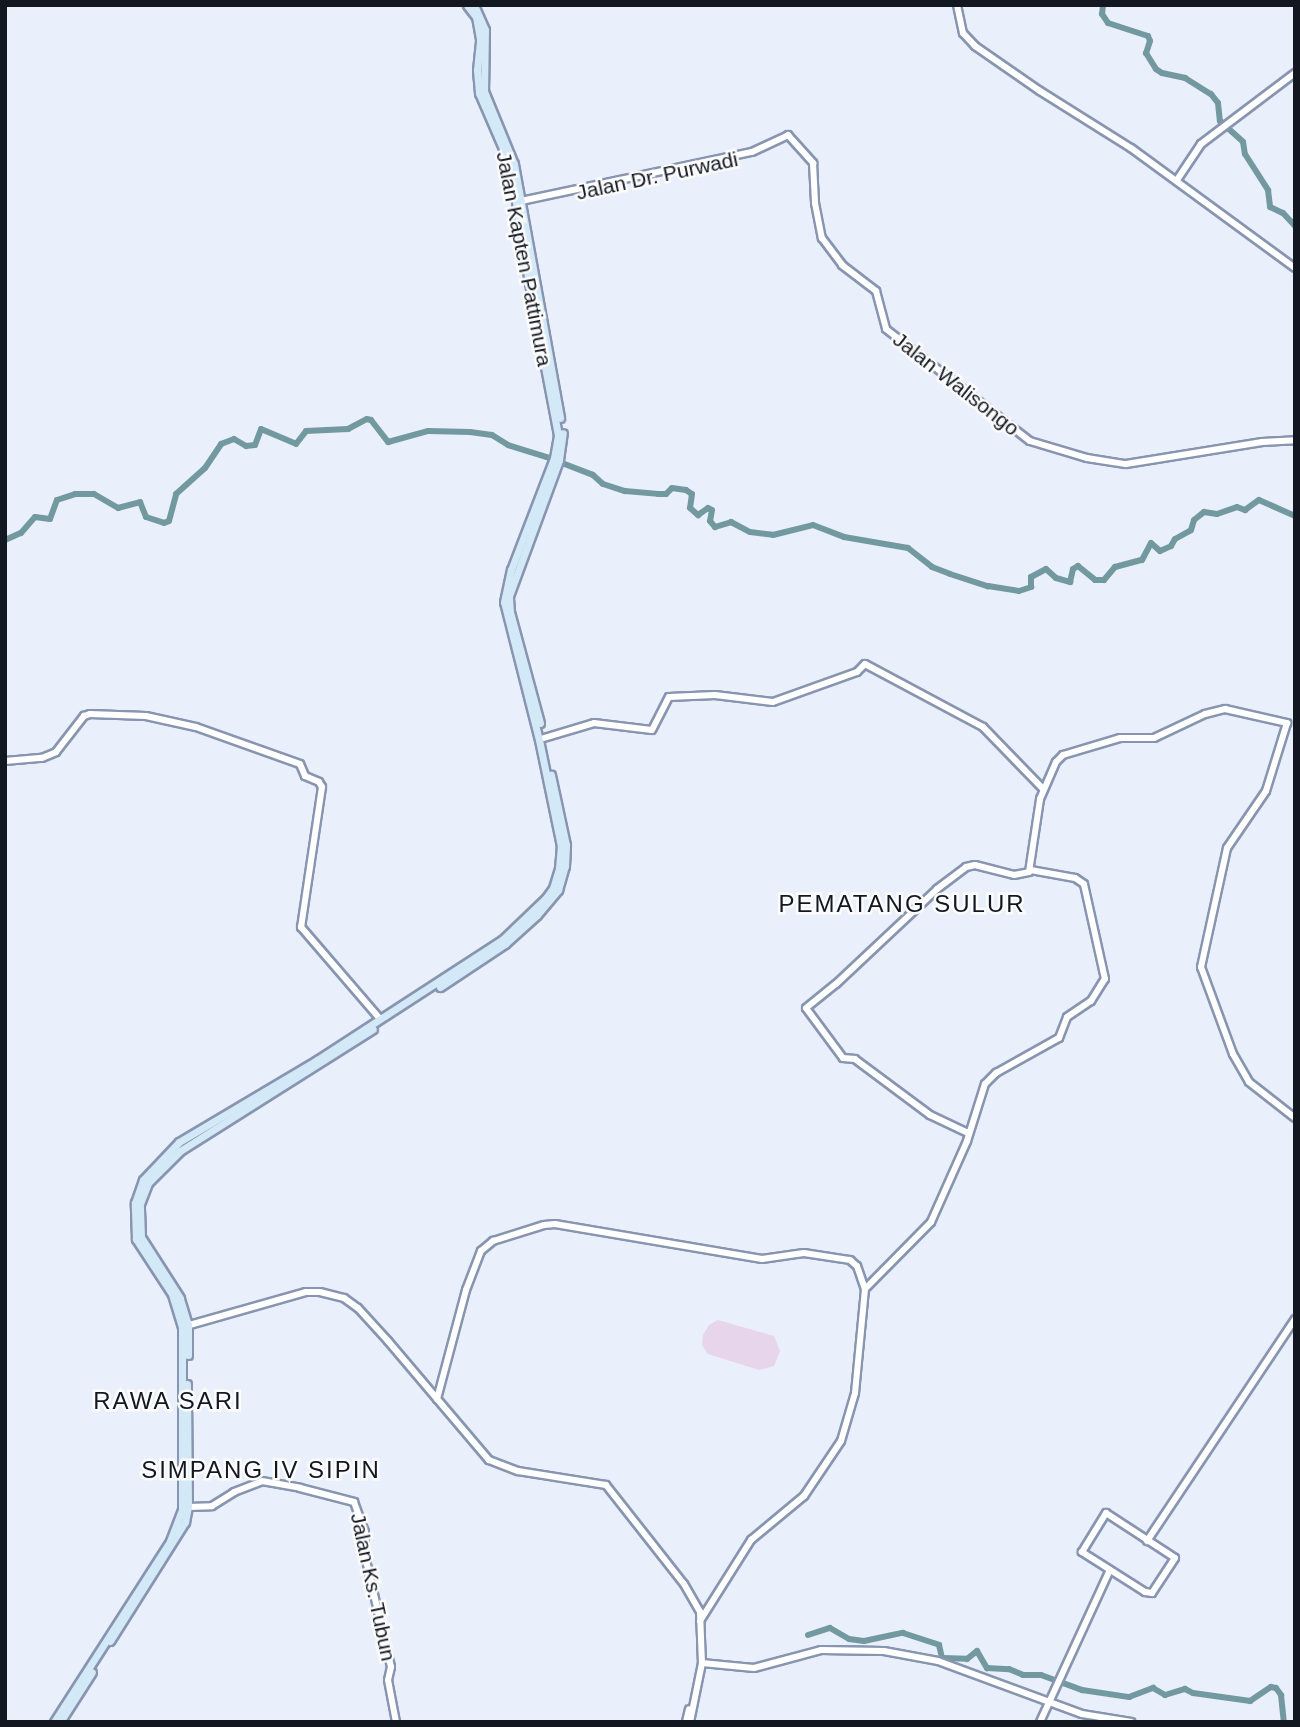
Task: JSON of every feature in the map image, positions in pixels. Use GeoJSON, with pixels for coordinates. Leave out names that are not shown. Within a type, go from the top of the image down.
{"type":"FeatureCollection","features":[{"type":"Feature","properties":{"kind":"main road","name":"Jalan Kapten Pattimura"},"geometry":{"type":"LineString","coordinates":[[467,5],[476,17],[480,39],[477,70],[479,93],[505,153],[513,183],[529,284],[552,386]]}},
{"type":"Feature","properties":{"kind":"main road","name":"Jalan Kapten Pattimura"},"geometry":{"type":"LineString","coordinates":[[474,5],[485,30],[484,91],[510,151],[522,203],[561,435],[548,482],[505,594],[505,613],[530,693]]}},
{"type":"Feature","properties":{"kind":"main road"},"geometry":{"type":"LineString","coordinates":[[260,1097],[414,1001],[502,940],[555,889],[561,846],[544,738],[530,693]]}},
{"type":"Feature","properties":{"kind":"main road"},"geometry":{"type":"LineString","coordinates":[[530,693],[547,764]]}},
{"type":"Feature","properties":{"kind":"main road"},"geometry":{"type":"LineString","coordinates":[[160,1559],[180,1520],[185,1492],[185,1328],[180,1298],[141,1237],[139,1213],[142,1195],[155,1173],[167,1161],[380,1019],[414,1001]]}},
{"type":"Feature","properties":{"kind":"main road"},"geometry":{"type":"LineString","coordinates":[[54,1722],[148,1576],[180,1533],[188,1507],[185,1492]]}},
{"type":"Feature","properties":{"kind":"main road"},"geometry":{"type":"LineString","coordinates":[[60,1722],[148,1576]]}},
{"type":"Feature","properties":{"kind":"street"},"geometry":{"type":"LineString","coordinates":[[957,5],[963,33],[975,46],[1177,180],[1295,268]]}},
{"type":"Feature","properties":{"kind":"street"},"geometry":{"type":"LineString","coordinates":[[1177,180],[1201,144],[1295,73]]}},
{"type":"Feature","properties":{"kind":"street","name":"Jalan Dr. Purwadi"},"geometry":{"type":"LineString","coordinates":[[522,203],[759,153],[789,137]]}},
{"type":"Feature","properties":{"kind":"street","name":"Jalan Walisongo"},"geometry":{"type":"LineString","coordinates":[[789,137],[810,155],[813,163],[814,203],[823,239],[842,265],[876,291],[886,329],[1025,438],[1081,457],[1130,463],[1262,442],[1295,440]]}},
{"type":"Feature","properties":{"kind":"street"},"geometry":{"type":"LineString","coordinates":[[544,738],[594,723],[652,730],[669,697],[715,695],[773,702],[857,672],[864,664],[983,727],[1043,789]]}},
{"type":"Feature","properties":{"kind":"street"},"geometry":{"type":"LineString","coordinates":[[968,1133],[930,1115],[855,1059],[843,1058],[806,1008],[836,984],[937,888],[966,867],[975,865],[1014,875],[1026,874],[1031,870],[1043,789],[1063,755],[1120,738],[1154,738],[1217,710],[1233,710],[1287,723],[1266,791],[1227,848],[1201,967],[1233,1054],[1249,1082],[1295,1118]]}},
{"type":"Feature","properties":{"kind":"street"},"geometry":{"type":"LineString","coordinates":[[5,761],[42,758],[56,752],[84,716],[90,713],[146,716],[196,727],[300,764],[304,776],[319,782],[322,787],[301,927],[380,1019]]}},
{"type":"Feature","properties":{"kind":"street"},"geometry":{"type":"LineString","coordinates":[[864,1289],[926,1229],[949,1184],[985,1084],[996,1073],[1059,1038],[1068,1017],[1091,1001],[1105,979],[1084,884],[1075,878],[1031,870]]}},
{"type":"Feature","properties":{"kind":"street"},"geometry":{"type":"LineString","coordinates":[[437,1399],[466,1290],[484,1247],[544,1225],[555,1224],[762,1259],[804,1253],[841,1259],[857,1266],[864,1289],[855,1393],[841,1441],[804,1496],[751,1540],[701,1621],[698,1665],[688,1722]]}},
{"type":"Feature","properties":{"kind":"street"},"geometry":{"type":"LineString","coordinates":[[185,1328],[306,1292],[327,1293],[351,1304],[489,1460],[518,1471],[559,1478]]}},
{"type":"Feature","properties":{"kind":"street"},"geometry":{"type":"LineString","coordinates":[[1147,1541],[1295,1319]]}},
{"type":"Feature","properties":{"kind":"street"},"geometry":{"type":"LineString","coordinates":[[387,1342],[487,1463],[517,1473],[603,1484],[684,1584],[701,1621],[702,1663],[688,1722]]}},
{"type":"Feature","properties":{"kind":"street","name":"Jalan Ks. Tubun"},"geometry":{"type":"LineString","coordinates":[[188,1507],[212,1506],[234,1492],[262,1481],[354,1502],[365,1532],[365,1556],[391,1667],[388,1680],[396,1722]]}},
{"type":"Feature","properties":{"kind":"street"},"geometry":{"type":"LineString","coordinates":[[1106,1513],[1147,1541],[1175,1558],[1152,1593],[1145,1592],[1082,1552],[1106,1513]]}},
{"type":"Feature","properties":{"kind":"street"},"geometry":{"type":"LineString","coordinates":[[1040,1722],[1110,1570]]}},
{"type":"Feature","properties":{"kind":"street"},"geometry":{"type":"LineString","coordinates":[[702,1663],[754,1668],[821,1650],[884,1651],[947,1664],[1082,1714],[1131,1722]]}},
{"type":"Feature","properties":{"kind":"shaded area"},"geometry":{"type":"Polygon","coordinates":[[[718,1320],[774,1336],[780,1351],[774,1366],[759,1370],[708,1354],[702,1345],[703,1335],[709,1325],[718,1320]]]}},
{"type":"Feature","properties":{"kind":"waterway"},"geometry":{"type":"LineString","coordinates":[[1103,5],[1102,14],[1108,23],[1148,36],[1150,41],[1146,53],[1156,69],[1185,78],[1211,94],[1218,103],[1220,121],[1243,142],[1245,154],[1268,190],[1270,207],[1283,213],[1295,226]]}},
{"type":"Feature","properties":{"kind":"waterway"},"geometry":{"type":"LineString","coordinates":[[5,540],[21,533],[35,517],[50,519],[57,500],[75,494],[94,494],[118,508],[140,502],[146,517],[164,523],[169,521],[176,494],[205,468],[221,444],[234,439],[246,446],[255,445],[261,429],[296,444],[306,431],[348,429],[367,419],[371,420],[388,442],[428,431],[470,432],[492,435],[508,445],[550,458]]}},
{"type":"Feature","properties":{"kind":"waterway"},"geometry":{"type":"LineString","coordinates":[[562,463],[593,475],[603,484],[625,491],[666,494],[672,488],[686,490],[692,494],[690,508],[698,515],[708,508],[712,510],[710,521],[715,527],[731,522],[750,532],[773,535],[813,525],[844,537],[908,548],[932,567],[950,574],[988,586],[1019,591],[1031,587],[1031,577],[1046,569],[1056,578],[1070,582],[1073,569],[1078,566],[1095,580],[1104,580],[1115,567],[1142,560],[1151,543],[1160,551],[1171,546],[1175,539],[1191,530],[1194,520],[1204,512],[1217,514],[1237,507],[1245,510],[1259,500],[1295,516]]}},
{"type":"Feature","properties":{"kind":"waterway"},"geometry":{"type":"LineString","coordinates":[[808,1635],[830,1628],[849,1639],[864,1641],[903,1633],[939,1645],[942,1658],[967,1659],[977,1651],[987,1668],[1009,1669],[1023,1675],[1041,1675],[1082,1690],[1129,1697],[1153,1688],[1165,1695],[1185,1689],[1193,1693],[1250,1701],[1271,1687],[1276,1688],[1281,1695],[1284,1722]]}},
{"type":"Feature","properties":{"kind":"district","name":"PEMATANG SULUR"},"geometry":{"type":"Point","coordinates":[902,904]}},
{"type":"Feature","properties":{"kind":"district","name":"RAWA SARI"},"geometry":{"type":"Point","coordinates":[168,1401]}},
{"type":"Feature","properties":{"kind":"district","name":"SIMPANG IV SIPIN"},"geometry":{"type":"Point","coordinates":[261,1470]}}]}
